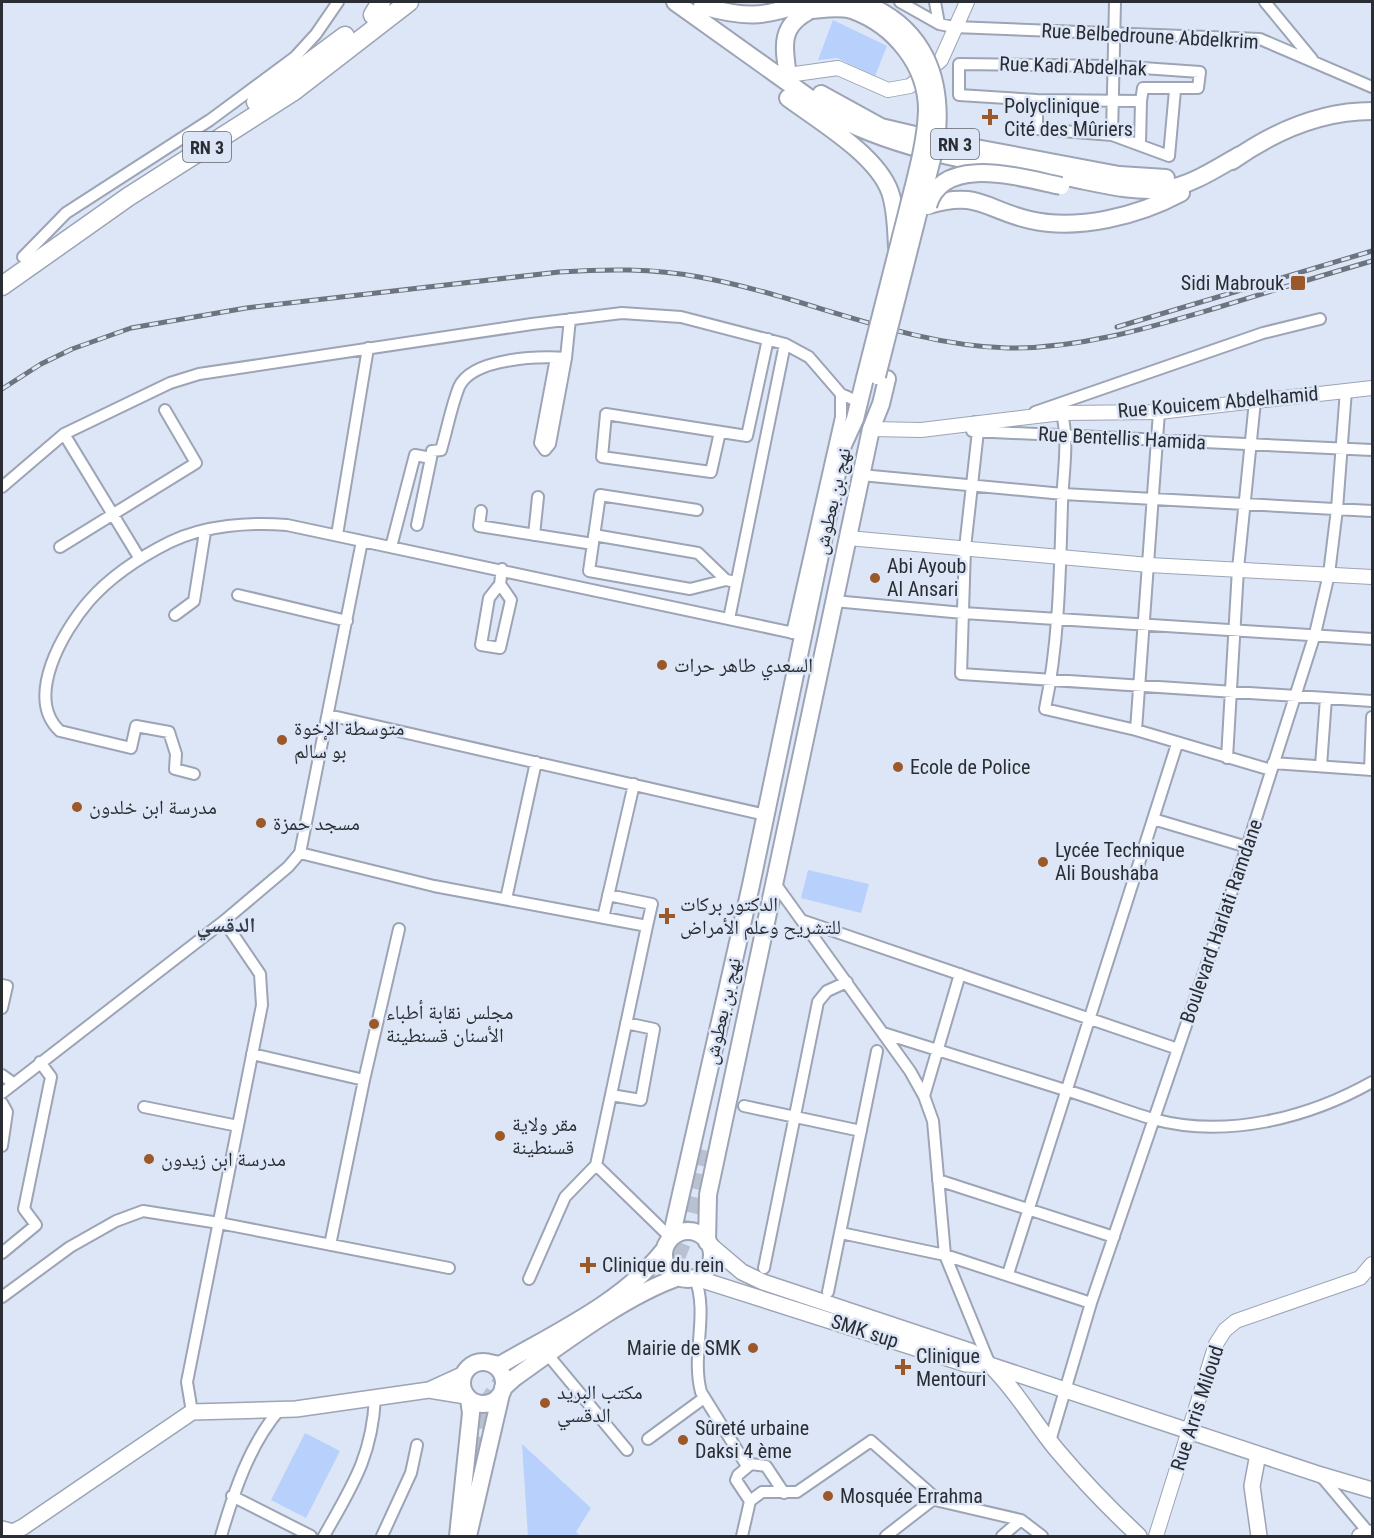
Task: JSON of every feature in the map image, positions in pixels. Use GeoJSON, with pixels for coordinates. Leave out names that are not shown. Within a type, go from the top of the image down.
{"type":"FeatureCollection","features":[{"type":"Feature","properties":{"kind":"highway"},"geometry":{"type":"LineString","coordinates":[[377,8],[390,2]]}},
{"type":"Feature","properties":{"kind":"highway","name":"RN 3"},"geometry":{"type":"LineString","coordinates":[[2,286],[128,197],[294,91],[409,2]]}},
{"type":"Feature","properties":{"kind":"highway","name":"RN 3"},"geometry":{"type":"LineString","coordinates":[[2,274],[23,257],[191,148],[377,8]]}},
{"type":"Feature","properties":{"kind":"main road"},"geometry":{"type":"LineString","coordinates":[[855,419],[859,402],[877,378],[936,143],[940,114],[937,87],[930,65],[918,45],[892,18],[861,2]]}},
{"type":"Feature","properties":{"kind":"main road"},"geometry":{"type":"LineString","coordinates":[[688,4],[739,15],[757,16],[804,5],[850,10],[887,30],[902,44],[916,64],[922,81],[927,110],[897,251],[877,378]]}},
{"type":"Feature","properties":{"kind":"main road"},"geometry":{"type":"LineString","coordinates":[[688,4],[720,44],[861,154],[880,172],[889,190],[894,209],[897,251]]}},
{"type":"Feature","properties":{"kind":"main road","name":"RN 3"},"geometry":{"type":"LineString","coordinates":[[688,4],[788,75],[881,127],[950,143],[1119,175],[1152,179],[1176,178],[1240,155]]}},
{"type":"Feature","properties":{"kind":"main road","name":"RN 3"},"geometry":{"type":"LineString","coordinates":[[688,4],[836,117],[865,132],[898,143],[1007,168],[1142,190],[1180,187],[1262,141],[1317,118],[1346,112],[1372,111]]}},
{"type":"Feature","properties":{"kind":"main road"},"geometry":{"type":"LineString","coordinates":[[788,75],[784,42],[804,5]]}},
{"type":"Feature","properties":{"kind":"main road"},"geometry":{"type":"LineString","coordinates":[[929,205],[960,198],[986,204],[1028,219],[1054,224],[1093,221],[1149,209],[1196,187],[1240,155]]}},
{"type":"Feature","properties":{"kind":"main road"},"geometry":{"type":"LineString","coordinates":[[861,479],[871,429],[869,407],[932,193],[938,185],[964,174],[1018,178],[1142,198],[1181,193]]}},
{"type":"Feature","properties":{"kind":"main road","name":"نهج بن بعطوش"},"geometry":{"type":"LineString","coordinates":[[669,1242],[766,815],[798,634],[843,445],[855,419]]}},
{"type":"Feature","properties":{"kind":"main road","name":"نهج بن بعطوش"},"geometry":{"type":"LineString","coordinates":[[855,419],[856,438],[705,1144],[840,548],[861,479]]}},
{"type":"Feature","properties":{"kind":"main road","name":"نهج بن بعطوش"},"geometry":{"type":"LineString","coordinates":[[708,1243],[708,1195],[861,479]]}},
{"type":"Feature","properties":{"kind":"main road"},"geometry":{"type":"LineString","coordinates":[[2,1529],[12,1532],[23,1527],[192,1412],[280,1409],[429,1390],[464,1374],[476,1364],[500,1365],[625,1290],[649,1268],[669,1242],[690,1231],[752,1278],[970,1351],[990,1365],[1011,1385],[1050,1441],[1080,1476],[1139,1536]]}},
{"type":"Feature","properties":{"kind":"main road"},"geometry":{"type":"LineString","coordinates":[[669,1242],[668,1269],[690,1278]]}},
{"type":"Feature","properties":{"kind":"main road"},"geometry":{"type":"LineString","coordinates":[[429,1390],[467,1397],[486,1404],[548,1354],[649,1289],[690,1278],[709,1266],[711,1255],[708,1243]]}},
{"type":"Feature","properties":{"kind":"main road","name":"SMK sup"},"geometry":{"type":"LineString","coordinates":[[690,1278],[966,1364],[990,1365]]}},
{"type":"Feature","properties":{"kind":"main road"},"geometry":{"type":"LineString","coordinates":[[468,1536],[509,1386],[500,1371],[490,1363]]}},
{"type":"Feature","properties":{"kind":"main road"},"geometry":{"type":"LineString","coordinates":[[990,1365],[1372,1490]]}},
{"type":"Feature","properties":{"kind":"main road"},"geometry":{"type":"LineString","coordinates":[[458,1536],[471,1413],[462,1383],[464,1374]]}},
{"type":"Feature","properties":{"kind":"main road"},"geometry":{"type":"LineString","coordinates":[[1258,1454],[1252,1486],[1259,1536]]}},
{"type":"Feature","properties":{"kind":"main road"},"geometry":{"type":"LineString","coordinates":[[464,1536],[471,1468]]}},
{"type":"Feature","properties":{"kind":"street"},"geometry":{"type":"LineString","coordinates":[[23,257],[66,213],[210,120],[295,57],[316,34],[338,2]]}},
{"type":"Feature","properties":{"kind":"street","name":"Rue Belbedroune Abdelkrim"},"geometry":{"type":"LineString","coordinates":[[900,2],[939,24],[954,27],[1260,39],[1313,59],[1372,87]]}},
{"type":"Feature","properties":{"kind":"street"},"geometry":{"type":"LineString","coordinates":[[934,2],[939,24]]}},
{"type":"Feature","properties":{"kind":"street"},"geometry":{"type":"LineString","coordinates":[[788,75],[838,68],[888,90],[910,86],[941,60],[967,2]]}},
{"type":"Feature","properties":{"kind":"street"},"geometry":{"type":"LineString","coordinates":[[1112,135],[1115,2]]}},
{"type":"Feature","properties":{"kind":"street"},"geometry":{"type":"LineString","coordinates":[[1265,2],[1313,59]]}},
{"type":"Feature","properties":{"kind":"street","name":"Rue Kadi Abdelhak"},"geometry":{"type":"LineString","coordinates":[[1037,100],[959,95],[959,64],[1113,66],[1199,71],[1198,88],[1175,90]]}},
{"type":"Feature","properties":{"kind":"street"},"geometry":{"type":"LineString","coordinates":[[826,97],[822,83],[827,70]]}},
{"type":"Feature","properties":{"kind":"street"},"geometry":{"type":"LineString","coordinates":[[1140,144],[1143,88],[1175,90],[1169,156],[1112,135],[1037,129],[1037,100],[1141,100]]}},
{"type":"Feature","properties":{"kind":"street"},"geometry":{"type":"LineString","coordinates":[[2,487],[64,434],[170,382],[199,374],[368,348],[622,313],[665,315],[785,344],[809,357],[841,394],[859,402]]}},
{"type":"Feature","properties":{"kind":"street"},"geometry":{"type":"LineString","coordinates":[[1020,417],[1263,333],[1320,319]]}},
{"type":"Feature","properties":{"kind":"street"},"geometry":{"type":"LineString","coordinates":[[552,409],[570,320]]}},
{"type":"Feature","properties":{"kind":"street"},"geometry":{"type":"LineString","coordinates":[[720,432],[711,472],[602,457],[606,414],[747,436],[768,339]]}},
{"type":"Feature","properties":{"kind":"street"},"geometry":{"type":"LineString","coordinates":[[729,619],[731,581],[785,344]]}},
{"type":"Feature","properties":{"kind":"street"},"geometry":{"type":"LineString","coordinates":[[337,535],[351,424],[368,348]]}},
{"type":"Feature","properties":{"kind":"street"},"geometry":{"type":"LineString","coordinates":[[417,525],[432,451],[441,450],[460,386],[472,370],[516,360],[561,358]]}},
{"type":"Feature","properties":{"kind":"street","name":"Rue Kouicem Abdelhamid"},"geometry":{"type":"LineString","coordinates":[[871,429],[921,430],[977,427],[1020,417],[1062,413],[1159,412],[1372,388]]}},
{"type":"Feature","properties":{"kind":"street","name":"Boulevard Harlati Ramdane"},"geometry":{"type":"LineString","coordinates":[[1050,1441],[1091,1303],[1247,847],[1315,634],[1329,574],[1343,449],[1346,390]]}},
{"type":"Feature","properties":{"kind":"street"},"geometry":{"type":"LineString","coordinates":[[194,774],[175,769],[176,754],[170,732],[136,726],[131,748],[60,731],[51,723],[45,710],[45,692],[51,665],[71,627],[89,601],[140,559],[172,540],[259,522],[287,525],[502,569],[798,634],[841,417],[841,394]]}},
{"type":"Feature","properties":{"kind":"street"},"geometry":{"type":"LineString","coordinates":[[1227,758],[1243,505],[1255,401]]}},
{"type":"Feature","properties":{"kind":"street"},"geometry":{"type":"LineString","coordinates":[[60,548],[196,463],[165,410]]}},
{"type":"Feature","properties":{"kind":"street"},"geometry":{"type":"LineString","coordinates":[[1136,730],[1159,412]]}},
{"type":"Feature","properties":{"kind":"street"},"geometry":{"type":"LineString","coordinates":[[1062,413],[1067,435],[1057,619],[1046,709],[1136,730],[1227,758],[1272,766],[1321,766],[1371,770],[1372,717]]}},
{"type":"Feature","properties":{"kind":"street"},"geometry":{"type":"LineString","coordinates":[[977,427],[965,548],[961,674],[1372,701]]}},
{"type":"Feature","properties":{"kind":"street","name":"Rue Bentellis Hamida"},"geometry":{"type":"LineString","coordinates":[[977,427],[1250,446],[1372,450]]}},
{"type":"Feature","properties":{"kind":"street"},"geometry":{"type":"LineString","coordinates":[[64,434],[140,559]]}},
{"type":"Feature","properties":{"kind":"street"},"geometry":{"type":"LineString","coordinates":[[392,547],[415,455],[431,458]]}},
{"type":"Feature","properties":{"kind":"street"},"geometry":{"type":"LineString","coordinates":[[861,479],[972,485],[1063,494],[1372,511]]}},
{"type":"Feature","properties":{"kind":"street"},"geometry":{"type":"LineString","coordinates":[[697,510],[600,495],[589,571],[690,589],[731,581]]}},
{"type":"Feature","properties":{"kind":"street"},"geometry":{"type":"LineString","coordinates":[[534,535],[538,497]]}},
{"type":"Feature","properties":{"kind":"street"},"geometry":{"type":"LineString","coordinates":[[481,511],[479,526],[534,535],[593,539],[698,553],[731,581]]}},
{"type":"Feature","properties":{"kind":"street"},"geometry":{"type":"LineString","coordinates":[[175,615],[194,601],[205,532]]}},
{"type":"Feature","properties":{"kind":"street"},"geometry":{"type":"LineString","coordinates":[[848,539],[1149,565],[1372,577]]}},
{"type":"Feature","properties":{"kind":"street"},"geometry":{"type":"LineString","coordinates":[[2,1093],[5,1080],[40,1062],[224,921],[288,867],[300,853],[362,541]]}},
{"type":"Feature","properties":{"kind":"street"},"geometry":{"type":"LineString","coordinates":[[500,584],[511,600],[500,648],[481,645],[489,598],[500,584],[502,569]]}},
{"type":"Feature","properties":{"kind":"street"},"geometry":{"type":"LineString","coordinates":[[238,595],[347,621]]}},
{"type":"Feature","properties":{"kind":"street"},"geometry":{"type":"LineString","coordinates":[[834,601],[963,614],[1372,639]]}},
{"type":"Feature","properties":{"kind":"street"},"geometry":{"type":"LineString","coordinates":[[1321,766],[1326,698]]}},
{"type":"Feature","properties":{"kind":"street"},"geometry":{"type":"LineString","coordinates":[[328,715],[766,815]]}},
{"type":"Feature","properties":{"kind":"street"},"geometry":{"type":"LineString","coordinates":[[1008,1274],[1177,744]]}},
{"type":"Feature","properties":{"kind":"street"},"geometry":{"type":"LineString","coordinates":[[506,899],[536,762]]}},
{"type":"Feature","properties":{"kind":"street"},"geometry":{"type":"LineString","coordinates":[[603,918],[634,784]]}},
{"type":"Feature","properties":{"kind":"street"},"geometry":{"type":"LineString","coordinates":[[1153,819],[1247,847]]}},
{"type":"Feature","properties":{"kind":"street"},"geometry":{"type":"LineString","coordinates":[[300,853],[434,886],[647,926]]}},
{"type":"Feature","properties":{"kind":"street"},"geometry":{"type":"LineString","coordinates":[[774,882],[884,1033],[924,1096],[933,1121],[945,1255],[990,1365]]}},
{"type":"Feature","properties":{"kind":"street"},"geometry":{"type":"LineString","coordinates":[[528,1279],[565,1197],[596,1165],[652,904],[608,895]]}},
{"type":"Feature","properties":{"kind":"street"},"geometry":{"type":"LineString","coordinates":[[192,1412],[187,1382],[262,1005],[260,974],[224,921]]}},
{"type":"Feature","properties":{"kind":"street"},"geometry":{"type":"LineString","coordinates":[[804,921],[1178,1049]]}},
{"type":"Feature","properties":{"kind":"street"},"geometry":{"type":"LineString","coordinates":[[330,1245],[364,1080],[399,929]]}},
{"type":"Feature","properties":{"kind":"street"},"geometry":{"type":"LineString","coordinates":[[924,1096],[960,974]]}},
{"type":"Feature","properties":{"kind":"street"},"geometry":{"type":"LineString","coordinates":[[765,1268],[818,1002],[832,988],[847,982]]}},
{"type":"Feature","properties":{"kind":"street"},"geometry":{"type":"LineString","coordinates":[[2,985],[6,986],[2,1008]]}},
{"type":"Feature","properties":{"kind":"street"},"geometry":{"type":"LineString","coordinates":[[611,1095],[641,1100],[654,1029],[626,1023]]}},
{"type":"Feature","properties":{"kind":"street"},"geometry":{"type":"LineString","coordinates":[[884,1033],[1154,1119],[1203,1126],[1275,1120],[1348,1096],[1372,1082]]}},
{"type":"Feature","properties":{"kind":"street"},"geometry":{"type":"LineString","coordinates":[[828,1292],[877,1051]]}},
{"type":"Feature","properties":{"kind":"street"},"geometry":{"type":"LineString","coordinates":[[252,1054],[364,1080]]}},
{"type":"Feature","properties":{"kind":"street"},"geometry":{"type":"LineString","coordinates":[[2,1253],[36,1225],[24,1209],[51,1077],[40,1062]]}},
{"type":"Feature","properties":{"kind":"street"},"geometry":{"type":"LineString","coordinates":[[2,1103],[7,1112],[2,1146]]}},
{"type":"Feature","properties":{"kind":"street"},"geometry":{"type":"LineString","coordinates":[[744,1106],[861,1131]]}},
{"type":"Feature","properties":{"kind":"street"},"geometry":{"type":"LineString","coordinates":[[144,1107],[238,1126]]}},
{"type":"Feature","properties":{"kind":"street"},"geometry":{"type":"LineString","coordinates":[[596,1165],[669,1242]]}},
{"type":"Feature","properties":{"kind":"street"},"geometry":{"type":"LineString","coordinates":[[938,1180],[1114,1237]]}},
{"type":"Feature","properties":{"kind":"street"},"geometry":{"type":"LineString","coordinates":[[2,1297],[70,1247],[130,1214],[159,1212],[449,1268]]}},
{"type":"Feature","properties":{"kind":"street"},"geometry":{"type":"LineString","coordinates":[[841,1233],[945,1255],[1091,1303]]}},
{"type":"Feature","properties":{"kind":"street"},"geometry":{"type":"LineString","coordinates":[[1366,1275],[1372,1264]]}},
{"type":"Feature","properties":{"kind":"street","name":"Rue Arris Miloud"},"geometry":{"type":"LineString","coordinates":[[1156,1536],[1216,1344],[1225,1330],[1236,1321],[1366,1275]]}},
{"type":"Feature","properties":{"kind":"street"},"geometry":{"type":"LineString","coordinates":[[690,1278],[701,1299],[698,1379],[704,1398],[747,1466]]}},
{"type":"Feature","properties":{"kind":"street"},"geometry":{"type":"LineString","coordinates":[[548,1354],[627,1450]]}},
{"type":"Feature","properties":{"kind":"street"},"geometry":{"type":"LineString","coordinates":[[324,1536],[356,1479],[368,1449],[373,1430],[375,1398]]}},
{"type":"Feature","properties":{"kind":"street"},"geometry":{"type":"LineString","coordinates":[[648,1439],[704,1398]]}},
{"type":"Feature","properties":{"kind":"street"},"geometry":{"type":"LineString","coordinates":[[221,1536],[232,1496],[257,1442],[280,1409]]}},
{"type":"Feature","properties":{"kind":"street"},"geometry":{"type":"LineString","coordinates":[[742,1536],[750,1502],[762,1492],[784,1493],[803,1489],[871,1442],[939,1502],[1021,1520],[1042,1536]]}},
{"type":"Feature","properties":{"kind":"street"},"geometry":{"type":"LineString","coordinates":[[382,1536],[411,1473],[417,1445]]}},
{"type":"Feature","properties":{"kind":"street"},"geometry":{"type":"LineString","coordinates":[[750,1502],[736,1480],[747,1466],[755,1463],[766,1466],[784,1493]]}},
{"type":"Feature","properties":{"kind":"street"},"geometry":{"type":"LineString","coordinates":[[1321,1475],[1369,1534]]}},
{"type":"Feature","properties":{"kind":"street"},"geometry":{"type":"LineString","coordinates":[[232,1496],[311,1536]]}},
{"type":"Feature","properties":{"kind":"street"},"geometry":{"type":"LineString","coordinates":[[886,1536],[935,1498]]}},
{"type":"Feature","properties":{"kind":"street"},"geometry":{"type":"LineString","coordinates":[[1002,1536],[1021,1520]]}},
{"type":"Feature","properties":{"kind":"shaded area"},"geometry":{"type":"Polygon","coordinates":[[[833,20],[887,46],[875,76],[837,58],[818,60],[833,20]]]}},
{"type":"Feature","properties":{"kind":"shaded area"},"geometry":{"type":"Polygon","coordinates":[[[808,870],[869,884],[861,913],[801,898],[808,870]]]}},
{"type":"Feature","properties":{"kind":"shaded area"},"geometry":{"type":"Polygon","coordinates":[[[305,1433],[340,1451],[306,1518],[271,1500],[305,1433]]]}},
{"type":"Feature","properties":{"kind":"shaded area"},"geometry":{"type":"Polygon","coordinates":[[[522,1444],[591,1508],[576,1532],[580,1536],[528,1536],[522,1444]]]}},
{"type":"Feature","properties":{"kind":"tunnel"},"geometry":{"type":"LineString","coordinates":[[640,1288],[675,1263],[688,1230],[708,1145]]}},
{"type":"Feature","properties":{"kind":"tunnel"},"geometry":{"type":"LineString","coordinates":[[474,1452],[482,1409],[505,1375]]}},
{"type":"Feature","properties":{"kind":"railway"},"geometry":{"type":"LineString","coordinates":[[1117,327],[1372,251]]}},
{"type":"Feature","properties":{"kind":"railway"},"geometry":{"type":"LineString","coordinates":[[2,389],[41,364],[72,349],[131,328],[246,308],[559,272],[629,270],[699,277],[776,295],[890,329],[929,338],[968,345],[1008,348],[1061,345],[1139,330],[1372,261]]}},
{"type":"Feature","properties":{"kind":"place","name":"Polyclinique Cité des Mûriers"},"geometry":{"type":"Point","coordinates":[990,117]}},
{"type":"Feature","properties":{"kind":"place","name":"Sidi Mabrouk"},"geometry":{"type":"Point","coordinates":[1298,283]}},
{"type":"Feature","properties":{"kind":"place","name":"Abi Ayoub Al Ansari"},"geometry":{"type":"Point","coordinates":[875,578]}},
{"type":"Feature","properties":{"kind":"place","name":"السعدي طاهر حرات"},"geometry":{"type":"Point","coordinates":[662,665]}},
{"type":"Feature","properties":{"kind":"place","name":"متوسطة الإخوة بو سالم"},"geometry":{"type":"Point","coordinates":[282,740]}},
{"type":"Feature","properties":{"kind":"place","name":"Ecole de Police"},"geometry":{"type":"Point","coordinates":[898,767]}},
{"type":"Feature","properties":{"kind":"place","name":"مدرسة ابن خلدون"},"geometry":{"type":"Point","coordinates":[77,807]}},
{"type":"Feature","properties":{"kind":"place","name":"مسجد حمزة"},"geometry":{"type":"Point","coordinates":[261,823]}},
{"type":"Feature","properties":{"kind":"place","name":"Lycée Technique Ali Boushaba"},"geometry":{"type":"Point","coordinates":[1043,862]}},
{"type":"Feature","properties":{"kind":"place","name":"الدكتور بركات للتشريح وعلم الأمراض"},"geometry":{"type":"Point","coordinates":[667,916]}},
{"type":"Feature","properties":{"kind":"place","name":"مجلس نقابة أطباء الأسنان قسنطينة"},"geometry":{"type":"Point","coordinates":[374,1024]}},
{"type":"Feature","properties":{"kind":"place","name":"مقر ولاية قسنطينة"},"geometry":{"type":"Point","coordinates":[500,1136]}},
{"type":"Feature","properties":{"kind":"place","name":"مدرسة ابن زيدون"},"geometry":{"type":"Point","coordinates":[149,1159]}},
{"type":"Feature","properties":{"kind":"place","name":"Clinique du rein"},"geometry":{"type":"Point","coordinates":[588,1265]}},
{"type":"Feature","properties":{"kind":"place","name":"Mairie de SMK"},"geometry":{"type":"Point","coordinates":[753,1348]}},
{"type":"Feature","properties":{"kind":"place","name":"Clinique Mentouri"},"geometry":{"type":"Point","coordinates":[903,1367]}},
{"type":"Feature","properties":{"kind":"place","name":"مكتب البريد الدقسي"},"geometry":{"type":"Point","coordinates":[545,1403]}},
{"type":"Feature","properties":{"kind":"place","name":"Sûreté urbaine Daksi 4 ème"},"geometry":{"type":"Point","coordinates":[683,1440]}},
{"type":"Feature","properties":{"kind":"place","name":"Mosquée Errahma"},"geometry":{"type":"Point","coordinates":[828,1496]}},
{"type":"Feature","properties":{"kind":"district","name":"الدقسي"},"geometry":{"type":"Point","coordinates":[226,925]}}]}
